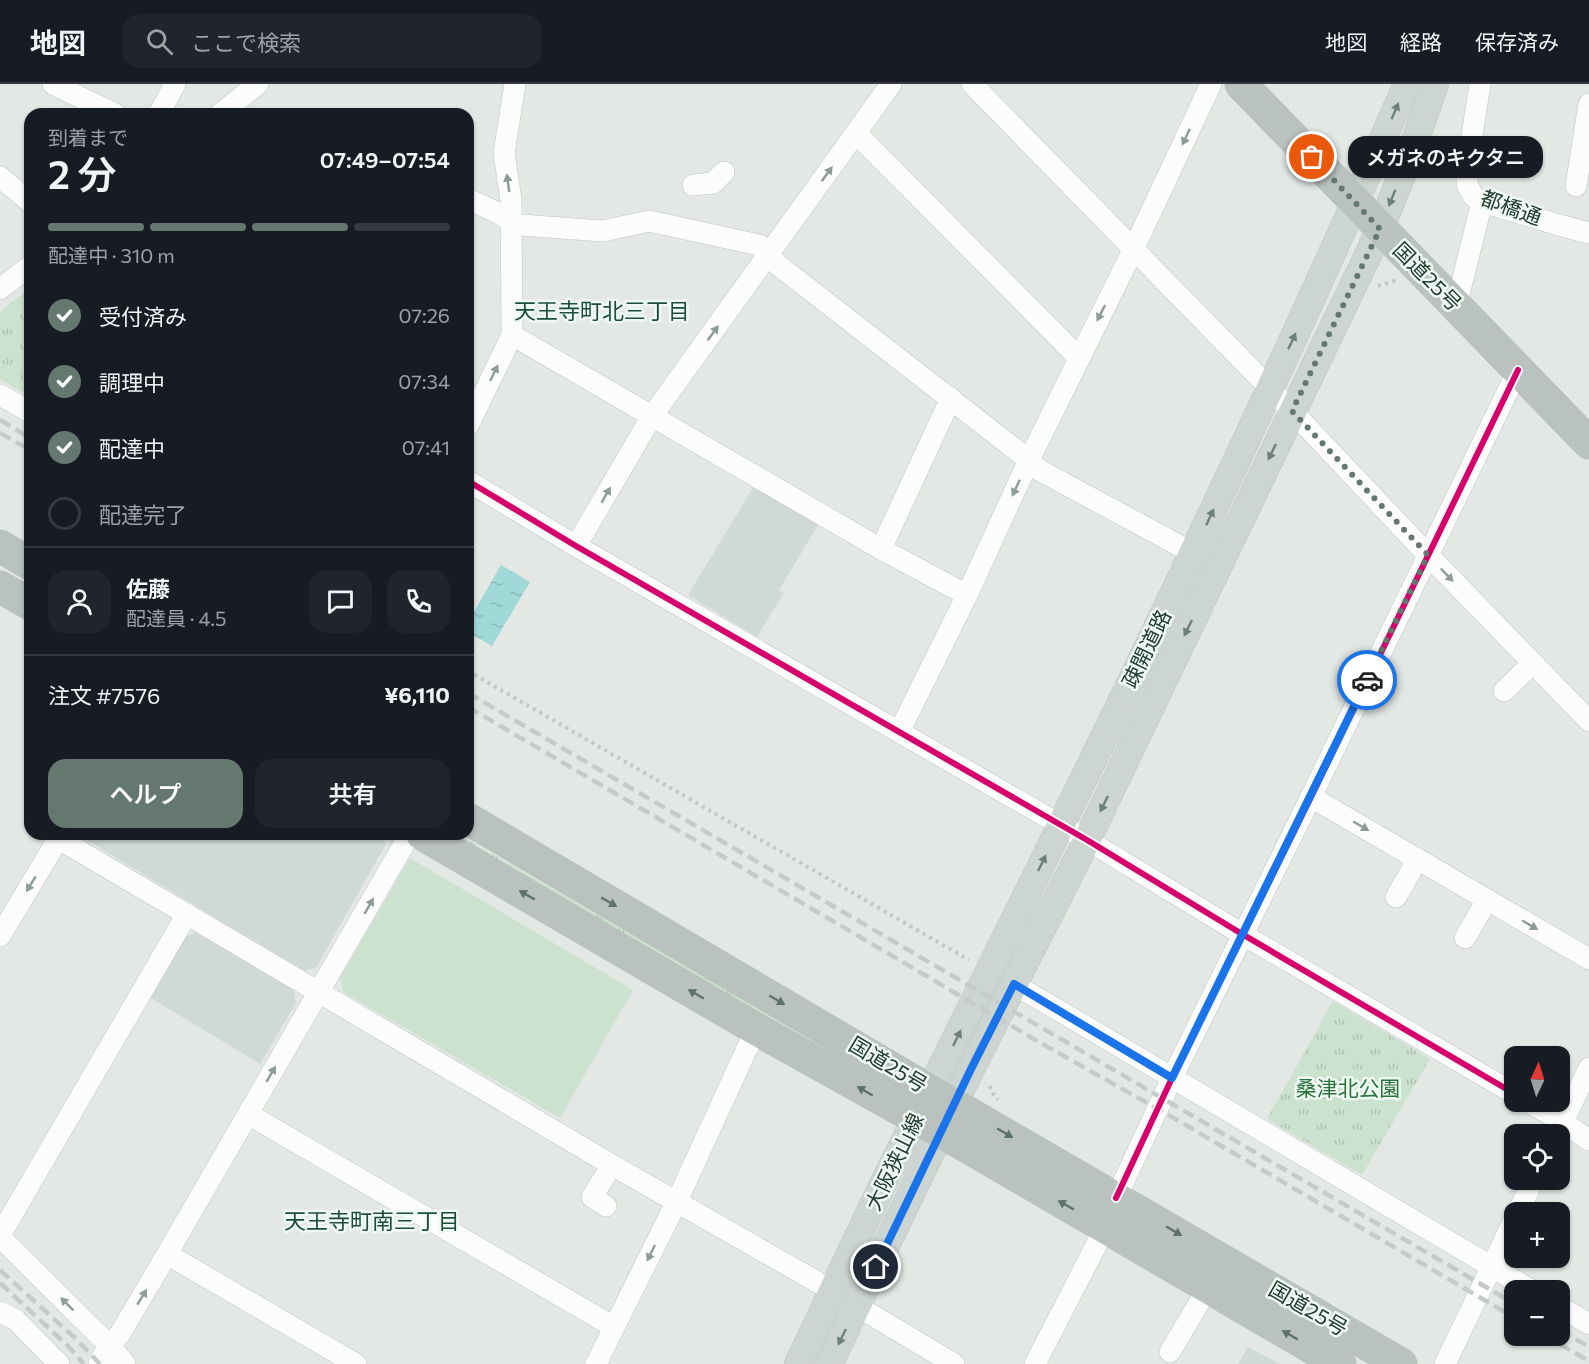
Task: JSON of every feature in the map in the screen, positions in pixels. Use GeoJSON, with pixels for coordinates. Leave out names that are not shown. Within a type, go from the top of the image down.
{"type":"FeatureCollection","features":[{"type":"Feature","properties":{"kind":"highway","name":"国道25号"},"geometry":{"type":"LineString","coordinates":[[1240,84],[1589,443]]}},
{"type":"Feature","properties":{"kind":"highway"},"geometry":{"type":"LineString","coordinates":[[0,546],[24,560]]}},
{"type":"Feature","properties":{"kind":"highway"},"geometry":{"type":"LineString","coordinates":[[0,587],[24,601]]}},
{"type":"Feature","properties":{"kind":"highway","name":"国道25号"},"geometry":{"type":"LineString","coordinates":[[474,823],[1401,1364]]}},
{"type":"Feature","properties":{"kind":"highway","name":"国道25号"},"geometry":{"type":"LineString","coordinates":[[432,840],[756,1029],[1340,1364]]}},
{"type":"Feature","properties":{"kind":"main road","name":"疎開道路"},"geometry":{"type":"LineString","coordinates":[[942,1097],[1061,826],[1270,389],[1407,84]]}},
{"type":"Feature","properties":{"kind":"main road","name":"疎開道路"},"geometry":{"type":"LineString","coordinates":[[942,1097],[1014,984],[1087,840],[1380,229],[1435,84]]}},
{"type":"Feature","properties":{"kind":"main road","name":"大阪狭山線"},"geometry":{"type":"LineString","coordinates":[[798,1364],[833,1291],[928,1126],[942,1097]]}},
{"type":"Feature","properties":{"kind":"main road","name":"大阪狭山線"},"geometry":{"type":"LineString","coordinates":[[829,1364],[857,1306],[928,1126]]}},
{"type":"Feature","properties":{"kind":"street"},"geometry":{"type":"LineString","coordinates":[[53,84],[91,92],[108,108]]}},
{"type":"Feature","properties":{"kind":"street"},"geometry":{"type":"LineString","coordinates":[[162,108],[175,84]]}},
{"type":"Feature","properties":{"kind":"street"},"geometry":{"type":"LineString","coordinates":[[228,108],[258,84]]}},
{"type":"Feature","properties":{"kind":"street"},"geometry":{"type":"LineString","coordinates":[[576,546],[652,416],[891,84]]}},
{"type":"Feature","properties":{"kind":"street"},"geometry":{"type":"LineString","coordinates":[[972,84],[1292,411],[1589,720]]}},
{"type":"Feature","properties":{"kind":"street"},"geometry":{"type":"LineString","coordinates":[[899,732],[967,595],[1029,460],[1133,250],[1211,84]]}},
{"type":"Feature","properties":{"kind":"street","name":"都橋通"},"geometry":{"type":"LineString","coordinates":[[1480,84],[1467,168],[1467,185],[1474,197],[1482,202],[1589,232]]}},
{"type":"Feature","properties":{"kind":"street"},"geometry":{"type":"LineString","coordinates":[[474,414],[512,335],[511,200],[504,153],[511,85]]}},
{"type":"Feature","properties":{"kind":"street"},"geometry":{"type":"LineString","coordinates":[[1576,186],[1589,105]]}},
{"type":"Feature","properties":{"kind":"street"},"geometry":{"type":"LineString","coordinates":[[856,133],[1079,358]]}},
{"type":"Feature","properties":{"kind":"street"},"geometry":{"type":"LineString","coordinates":[[693,185],[713,183],[724,172]]}},
{"type":"Feature","properties":{"kind":"street"},"geometry":{"type":"LineString","coordinates":[[0,177],[24,197]]}},
{"type":"Feature","properties":{"kind":"street"},"geometry":{"type":"LineString","coordinates":[[474,202],[521,225],[603,231],[649,221],[759,245],[778,265],[951,398],[1040,470],[1193,553]]}},
{"type":"Feature","properties":{"kind":"street"},"geometry":{"type":"LineString","coordinates":[[1456,306],[1482,202]]}},
{"type":"Feature","properties":{"kind":"street"},"geometry":{"type":"LineString","coordinates":[[0,289],[24,271]]}},
{"type":"Feature","properties":{"kind":"street"},"geometry":{"type":"LineString","coordinates":[[512,335],[881,549],[967,595]]}},
{"type":"Feature","properties":{"kind":"street"},"geometry":{"type":"LineString","coordinates":[[1116,1198],[1172,1078],[1518,370]]}},
{"type":"Feature","properties":{"kind":"street"},"geometry":{"type":"LineString","coordinates":[[0,395],[24,409]]}},
{"type":"Feature","properties":{"kind":"street"},"geometry":{"type":"LineString","coordinates":[[881,549],[951,398]]}},
{"type":"Feature","properties":{"kind":"street"},"geometry":{"type":"LineString","coordinates":[[474,485],[576,546],[1087,840],[1504,1088]]}},
{"type":"Feature","properties":{"kind":"street"},"geometry":{"type":"LineString","coordinates":[[1504,691],[1533,663]]}},
{"type":"Feature","properties":{"kind":"street"},"geometry":{"type":"LineString","coordinates":[[1311,797],[1589,959]]}},
{"type":"Feature","properties":{"kind":"street"},"geometry":{"type":"LineString","coordinates":[[1,934],[58,840]]}},
{"type":"Feature","properties":{"kind":"street"},"geometry":{"type":"LineString","coordinates":[[67,840],[319,993],[612,1165],[833,1291]]}},
{"type":"Feature","properties":{"kind":"street"},"geometry":{"type":"LineString","coordinates":[[104,1355],[120,1334],[168,1254],[407,840]]}},
{"type":"Feature","properties":{"kind":"street"},"geometry":{"type":"LineString","coordinates":[[1396,897],[1418,860]]}},
{"type":"Feature","properties":{"kind":"street"},"geometry":{"type":"LineString","coordinates":[[1465,938],[1487,900]]}},
{"type":"Feature","properties":{"kind":"street"},"geometry":{"type":"LineString","coordinates":[[124,1364],[104,1355],[0,1235],[187,914]]}},
{"type":"Feature","properties":{"kind":"street"},"geometry":{"type":"LineString","coordinates":[[1014,984],[1514,1280]]}},
{"type":"Feature","properties":{"kind":"street"},"geometry":{"type":"LineString","coordinates":[[596,1364],[676,1201],[756,1029]]}},
{"type":"Feature","properties":{"kind":"street"},"geometry":{"type":"LineString","coordinates":[[1562,1124],[1589,1068]]}},
{"type":"Feature","properties":{"kind":"street"},"geometry":{"type":"LineString","coordinates":[[1540,1112],[1555,1124]]}},
{"type":"Feature","properties":{"kind":"street"},"geometry":{"type":"LineString","coordinates":[[248,1114],[614,1327]]}},
{"type":"Feature","properties":{"kind":"street"},"geometry":{"type":"LineString","coordinates":[[1570,1132],[1589,1140]]}},
{"type":"Feature","properties":{"kind":"street"},"geometry":{"type":"LineString","coordinates":[[606,1206],[592,1197],[612,1165]]}},
{"type":"Feature","properties":{"kind":"street"},"geometry":{"type":"LineString","coordinates":[[1035,1364],[1105,1228]]}},
{"type":"Feature","properties":{"kind":"street"},"geometry":{"type":"LineString","coordinates":[[1445,1364],[1504,1240]]}},
{"type":"Feature","properties":{"kind":"street"},"geometry":{"type":"LineString","coordinates":[[168,1254],[356,1364]]}},
{"type":"Feature","properties":{"kind":"street"},"geometry":{"type":"LineString","coordinates":[[1170,1352],[1208,1288]]}},
{"type":"Feature","properties":{"kind":"street"},"geometry":{"type":"LineString","coordinates":[[857,1306],[954,1364]]}},
{"type":"Feature","properties":{"kind":"street"},"geometry":{"type":"LineString","coordinates":[[0,1311],[16,1320],[59,1364]]}},
{"type":"Feature","properties":{"kind":"street"},"geometry":{"type":"LineString","coordinates":[[1570,1313],[1589,1324]]}},
{"type":"Feature","properties":{"kind":"path"},"geometry":{"type":"LineString","coordinates":[[1370,289],[1406,277]]}},
{"type":"Feature","properties":{"kind":"path"},"geometry":{"type":"LineString","coordinates":[[474,674],[970,961]]}},
{"type":"Feature","properties":{"kind":"shaded area"},"geometry":{"type":"Polygon","coordinates":[[[754,486],[818,525],[779,590],[784,593],[757,637],[688,595],[754,486]]]}},
{"type":"Feature","properties":{"kind":"shaded area"},"geometry":{"type":"Polygon","coordinates":[[[87,840],[383,840],[386,844],[316,968],[304,971],[87,840]]]}},
{"type":"Feature","properties":{"kind":"shaded area"},"geometry":{"type":"Polygon","coordinates":[[[196,933],[294,990],[296,1003],[260,1064],[149,997],[183,937],[196,933]]]}},
{"type":"Feature","properties":{"kind":"shaded area"},"geometry":{"type":"Polygon","coordinates":[[[1248,1347],[1280,1364],[1238,1364],[1248,1347]]]}},
{"type":"Feature","properties":{"kind":"green space"},"geometry":{"type":"Polygon","coordinates":[[[24,293],[24,393],[0,379],[0,312],[24,293]]]}},
{"type":"Feature","properties":{"kind":"green space"},"geometry":{"type":"Polygon","coordinates":[[[455,840],[468,840],[729,989],[864,1070],[863,1074],[455,840]]]}},
{"type":"Feature","properties":{"kind":"green space"},"geometry":{"type":"Polygon","coordinates":[[[410,858],[633,990],[560,1118],[343,992],[340,978],[410,858]]]}},
{"type":"Feature","properties":{"kind":"green space","name":"桑津北公園"},"geometry":{"type":"Polygon","coordinates":[[[1333,1001],[1430,1059],[1362,1175],[1267,1119],[1333,1001]]]}},
{"type":"Feature","properties":{"kind":"water"},"geometry":{"type":"Polygon","coordinates":[[[501,565],[530,582],[492,646],[474,636],[474,612],[501,565]]]}},
{"type":"Feature","properties":{"kind":"railway"},"geometry":{"type":"LineString","coordinates":[[0,420],[24,434]]}},
{"type":"Feature","properties":{"kind":"railway"},"geometry":{"type":"LineString","coordinates":[[0,433],[24,447]]}},
{"type":"Feature","properties":{"kind":"railway"},"geometry":{"type":"LineString","coordinates":[[474,697],[1504,1298]]}},
{"type":"Feature","properties":{"kind":"railway"},"geometry":{"type":"LineString","coordinates":[[474,711],[1504,1312]]}},
{"type":"Feature","properties":{"kind":"railway"},"geometry":{"type":"LineString","coordinates":[[0,1270],[75,1338],[100,1364]]}},
{"type":"Feature","properties":{"kind":"railway"},"geometry":{"type":"LineString","coordinates":[[0,1283],[67,1345],[84,1364]]}},
{"type":"Feature","properties":{"kind":"railway"},"geometry":{"type":"LineString","coordinates":[[1570,1336],[1589,1347]]}},
{"type":"Feature","properties":{"kind":"railway"},"geometry":{"type":"LineString","coordinates":[[1563,1346],[1589,1361]]}},
{"type":"Feature","properties":{"kind":"cycle path"},"geometry":{"type":"LineString","coordinates":[[1116,1198],[1172,1078],[1518,370]]}},
{"type":"Feature","properties":{"kind":"cycle path"},"geometry":{"type":"LineString","coordinates":[[474,485],[576,546],[1087,840],[1504,1088]]}},
{"type":"Feature","properties":{"kind":"way so far"},"geometry":{"type":"LineString","coordinates":[[1312,157],[1380,229],[1292,411],[1428,555],[1367,680]]}},
{"type":"Feature","properties":{"kind":"place","name":"メガネのキクタニ"},"geometry":{"type":"Point","coordinates":[1312,157]}},
{"type":"Feature","properties":{"kind":"district","name":"天王寺町北三丁目"},"geometry":{"type":"Point","coordinates":[602,311]}},
{"type":"Feature","properties":{"kind":"district","name":"天王寺町南三丁目"},"geometry":{"type":"Point","coordinates":[372,1221]}},
{"type":"Feature","properties":{"kind":"route"},"geometry":{"type":"LineString","coordinates":[[876,1267],[1014,984],[1172,1078],[1367,680]]}}]}
